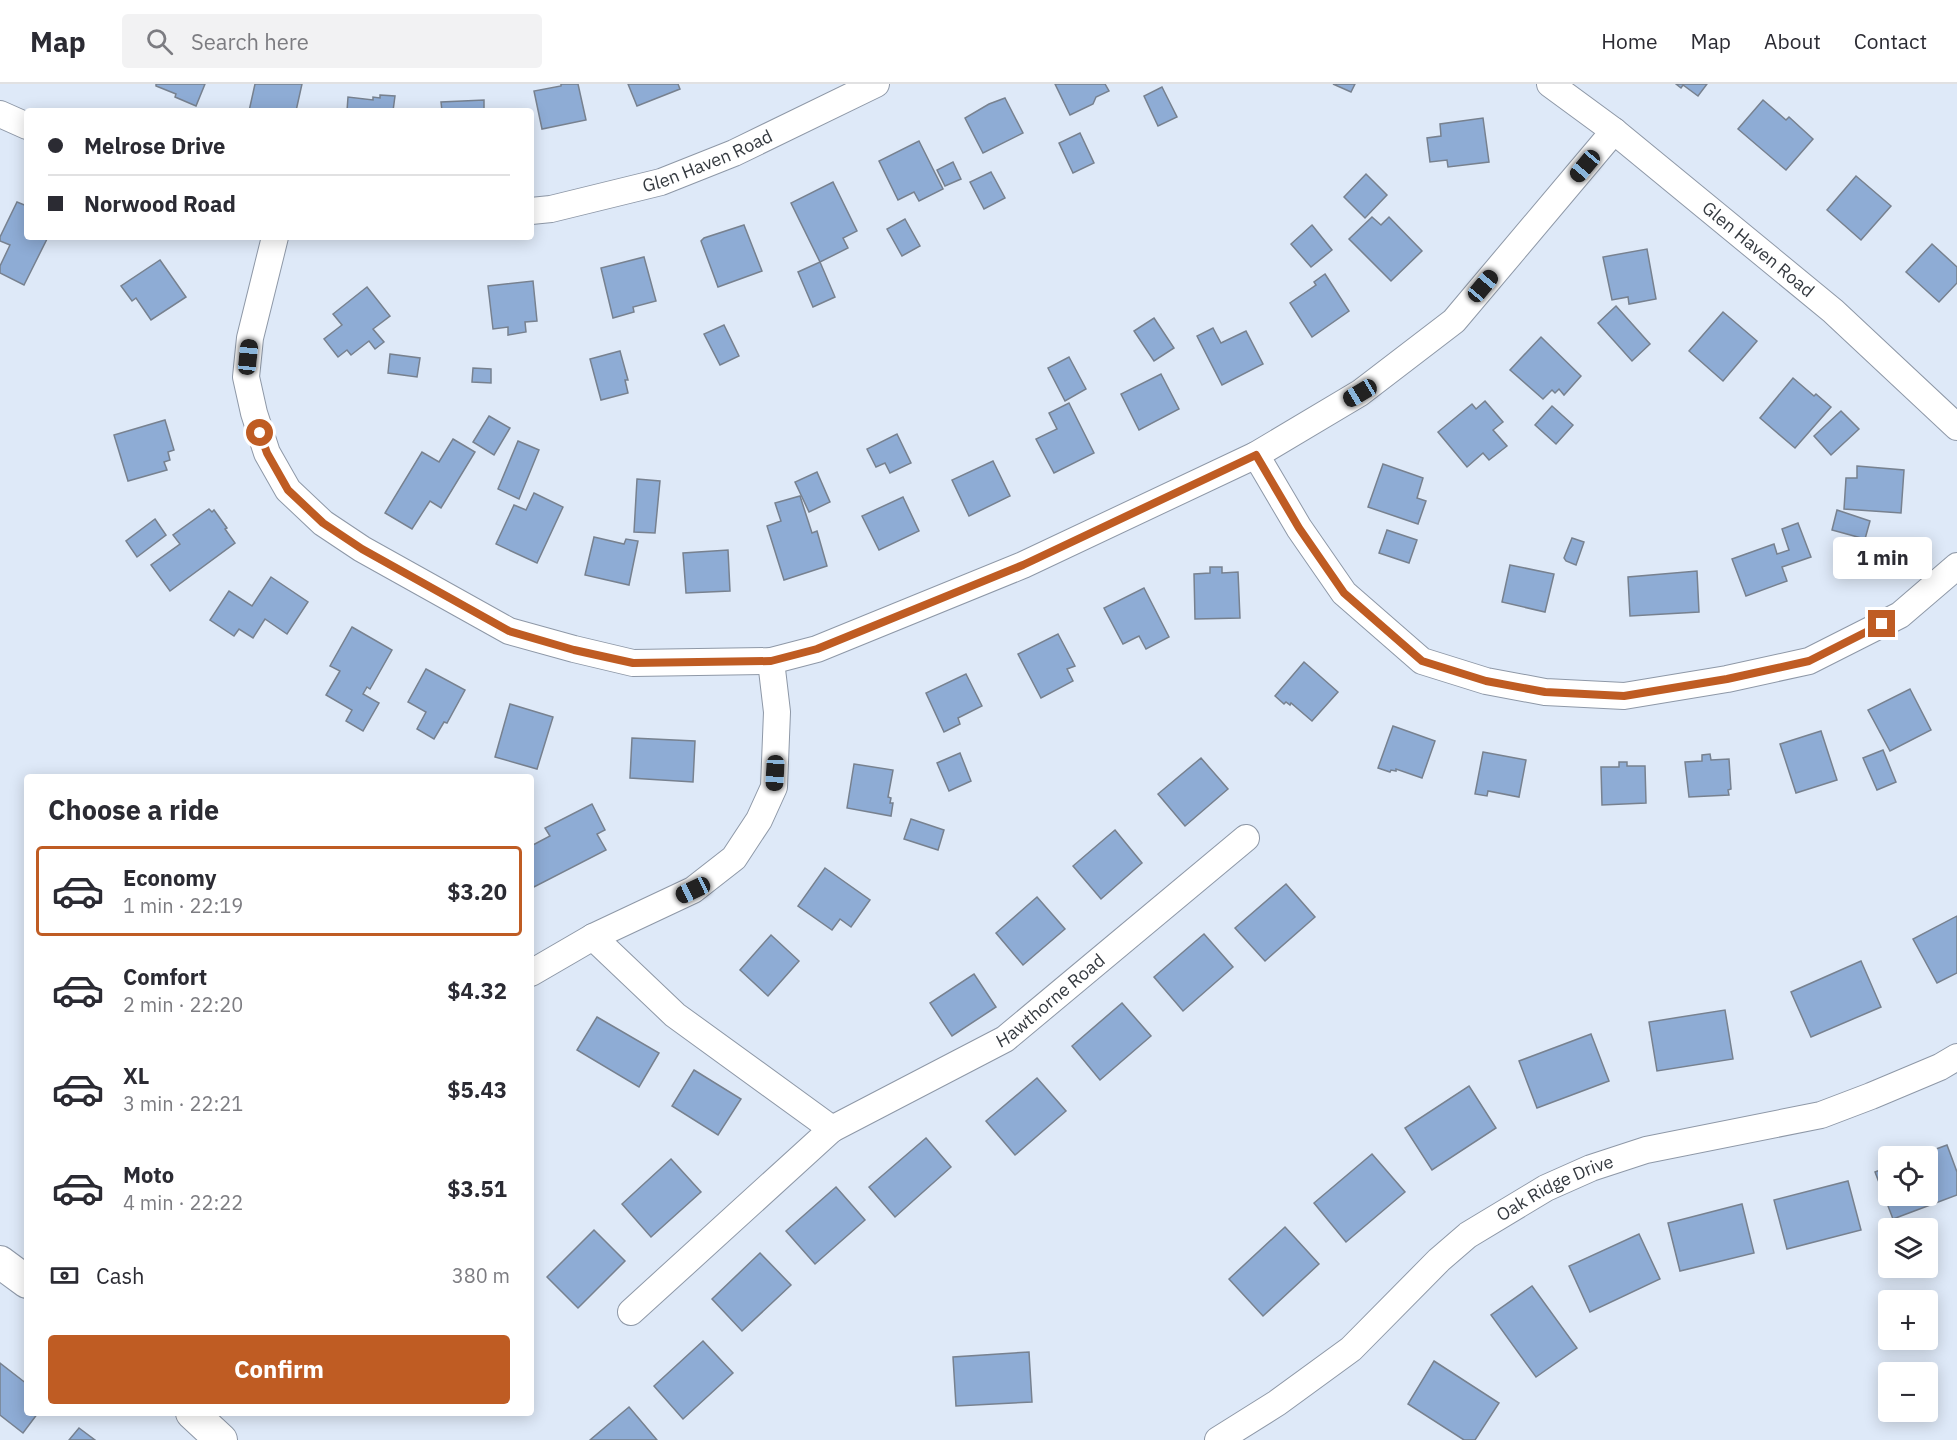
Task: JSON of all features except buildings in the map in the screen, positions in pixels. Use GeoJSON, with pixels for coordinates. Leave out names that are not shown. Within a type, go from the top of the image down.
{"type":"FeatureCollection","features":[{"type":"Feature","properties":{"kind":"street","name":"Glen Haven Road"},"geometry":{"type":"LineString","coordinates":[[534,211],[661,182],[734,153],[876,84]]}},
{"type":"Feature","properties":{"kind":"street","name":"Glen Haven Road"},"geometry":{"type":"LineString","coordinates":[[1550,84],[1614,131],[1833,311],[1957,427]]}},
{"type":"Feature","properties":{"kind":"street"},"geometry":{"type":"LineString","coordinates":[[0,114],[24,125]]}},
{"type":"Feature","properties":{"kind":"street"},"geometry":{"type":"LineString","coordinates":[[274,240],[250,338],[246,377],[254,413],[267,453],[288,490],[323,523],[362,549],[509,631],[574,650],[633,663],[771,661],[817,649],[1023,565],[1256,455],[1360,393],[1454,321],[1614,131]]}},
{"type":"Feature","properties":{"kind":"street"},"geometry":{"type":"LineString","coordinates":[[1256,455],[1299,528],[1344,593],[1422,661],[1486,681],[1545,692],[1624,696],[1727,679],[1809,661],[1900,615],[1957,566]]}},
{"type":"Feature","properties":{"kind":"street"},"geometry":{"type":"LineString","coordinates":[[534,971],[593,937],[693,890],[734,858],[753,829],[774,787],[777,712],[771,661]]}},
{"type":"Feature","properties":{"kind":"street","name":"Hawthorne Road"},"geometry":{"type":"LineString","coordinates":[[632,1312],[832,1129],[1005,1039],[1246,838]]}},
{"type":"Feature","properties":{"kind":"street"},"geometry":{"type":"LineString","coordinates":[[593,937],[675,1015],[832,1129]]}},
{"type":"Feature","properties":{"kind":"street","name":"Oak Ridge Drive"},"geometry":{"type":"LineString","coordinates":[[1218,1440],[1277,1403],[1351,1349],[1439,1260],[1468,1235],[1546,1188],[1591,1168],[1646,1150],[1821,1114],[1881,1092],[1957,1058]]}},
{"type":"Feature","properties":{"kind":"street"},"geometry":{"type":"LineString","coordinates":[[0,1262],[24,1280]]}},
{"type":"Feature","properties":{"kind":"street"},"geometry":{"type":"LineString","coordinates":[[195,1416],[220,1440]]}},
{"type":"Feature","properties":{"kind":"route"},"geometry":{"type":"LineString","coordinates":[[260,433],[267,453],[288,490],[323,523],[362,549],[509,631],[574,650],[633,663],[771,661],[817,649],[1023,565],[1256,455],[1299,528],[1344,593],[1422,661],[1486,681],[1545,692],[1624,696],[1727,679],[1809,661],[1882,624]]}}]}
